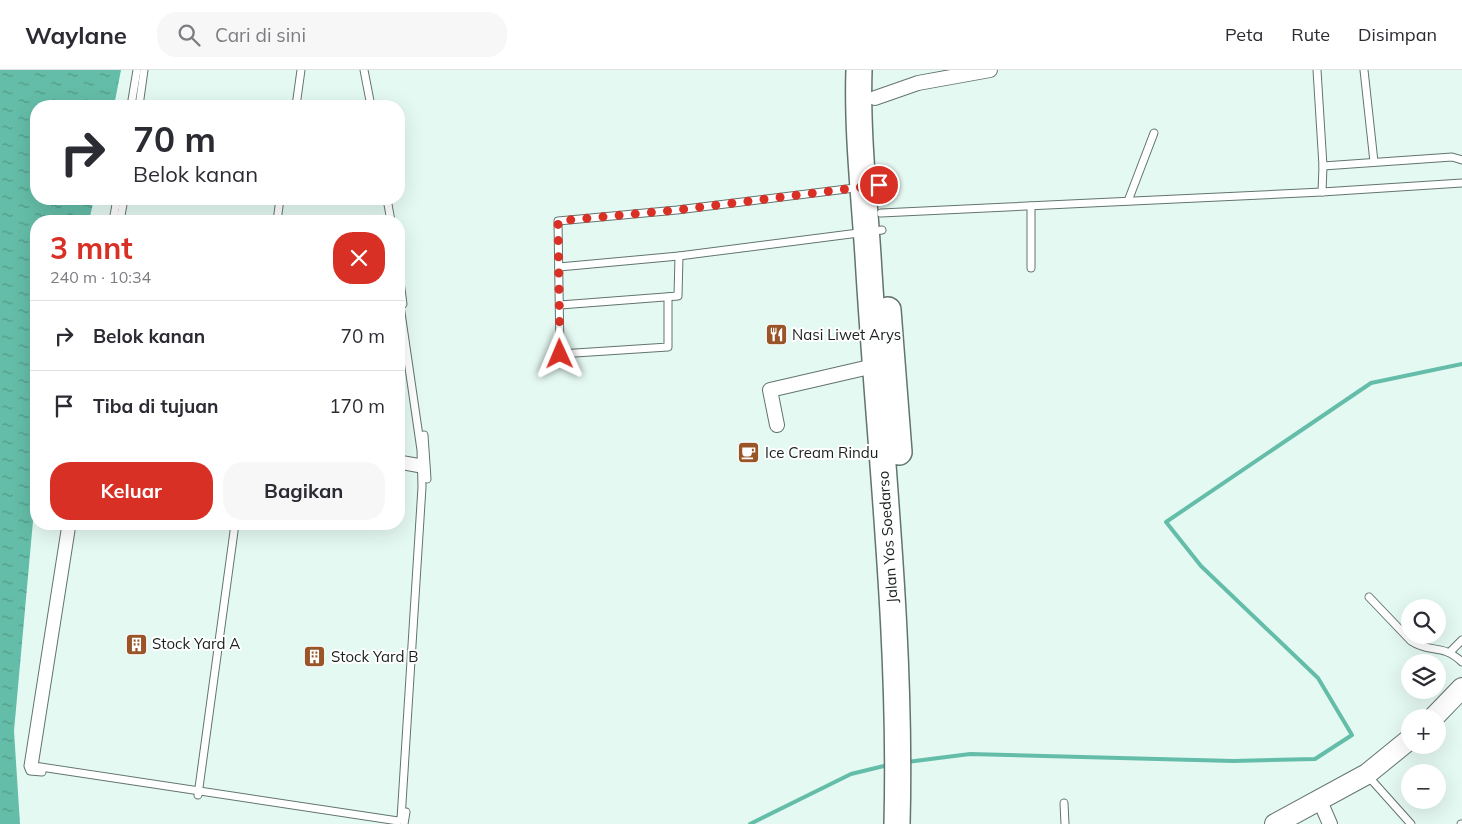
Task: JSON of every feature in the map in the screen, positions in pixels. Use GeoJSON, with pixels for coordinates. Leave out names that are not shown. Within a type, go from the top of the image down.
{"type":"FeatureCollection","features":[{"type":"Feature","properties":{"kind":"highway","name":"Jalan Yos Soedarso"},"geometry":{"type":"LineString","coordinates":[[859,70],[876,225],[883,364],[894,485],[906,731],[905,813]]}},
{"type":"Feature","properties":{"kind":"highway","name":"Jalan Yos Soedarso"},"geometry":{"type":"LineString","coordinates":[[871,186],[875,70]]}},
{"type":"Feature","properties":{"kind":"highway","name":"Jalan Yos Soedarso"},"geometry":{"type":"LineString","coordinates":[[894,485],[885,574],[906,731]]}},
{"type":"Feature","properties":{"kind":"street"},"geometry":{"type":"LineString","coordinates":[[875,98],[918,83],[990,70]]}},
{"type":"Feature","properties":{"kind":"street"},"geometry":{"type":"LineString","coordinates":[[777,425],[770,390],[883,364]]}},
{"type":"Feature","properties":{"kind":"street"},"geometry":{"type":"LineString","coordinates":[[1442,709],[1462,688]]}},
{"type":"Feature","properties":{"kind":"street"},"geometry":{"type":"LineString","coordinates":[[1275,824],[1367,774],[1401,747]]}},
{"type":"Feature","properties":{"kind":"street"},"geometry":{"type":"LineString","coordinates":[[1320,801],[1330,824]]}},
{"type":"Feature","properties":{"kind":"lane"},"geometry":{"type":"LineString","coordinates":[[133,100],[137,70]]}},
{"type":"Feature","properties":{"kind":"lane"},"geometry":{"type":"LineString","coordinates":[[140,100],[144,70]]}},
{"type":"Feature","properties":{"kind":"lane"},"geometry":{"type":"LineString","coordinates":[[295,100],[300,70]]}},
{"type":"Feature","properties":{"kind":"lane"},"geometry":{"type":"LineString","coordinates":[[362,70],[368,100]]}},
{"type":"Feature","properties":{"kind":"lane"},"geometry":{"type":"LineString","coordinates":[[1317,70],[1323,166],[1322,192]]}},
{"type":"Feature","properties":{"kind":"lane"},"geometry":{"type":"LineString","coordinates":[[1364,70],[1374,162]]}},
{"type":"Feature","properties":{"kind":"lane"},"geometry":{"type":"LineString","coordinates":[[1128,201],[1154,133]]}},
{"type":"Feature","properties":{"kind":"lane"},"geometry":{"type":"LineString","coordinates":[[1323,166],[1452,157],[1462,160]]}},
{"type":"Feature","properties":{"kind":"lane"},"geometry":{"type":"LineString","coordinates":[[559,267],[679,256],[876,225],[1031,206],[1322,192],[1462,183]]}},
{"type":"Feature","properties":{"kind":"lane"},"geometry":{"type":"LineString","coordinates":[[668,297],[668,346],[560,354],[558,221],[677,210],[871,186]]}},
{"type":"Feature","properties":{"kind":"lane"},"geometry":{"type":"LineString","coordinates":[[1031,206],[1031,268]]}},
{"type":"Feature","properties":{"kind":"lane"},"geometry":{"type":"LineString","coordinates":[[560,305],[678,296],[679,256]]}},
{"type":"Feature","properties":{"kind":"lane"},"geometry":{"type":"LineString","coordinates":[[65,530],[28,769],[394,822],[401,819],[423,467],[426,450],[405,313]]}},
{"type":"Feature","properties":{"kind":"lane"},"geometry":{"type":"LineString","coordinates":[[404,824],[423,467],[405,341]]}},
{"type":"Feature","properties":{"kind":"lane"},"geometry":{"type":"LineString","coordinates":[[405,461],[423,467]]}},
{"type":"Feature","properties":{"kind":"lane"},"geometry":{"type":"LineString","coordinates":[[405,466],[423,467]]}},
{"type":"Feature","properties":{"kind":"lane"},"geometry":{"type":"LineString","coordinates":[[71,530],[34,766],[377,824]]}},
{"type":"Feature","properties":{"kind":"lane"},"geometry":{"type":"LineString","coordinates":[[200,794],[235,530]]}},
{"type":"Feature","properties":{"kind":"lane"},"geometry":{"type":"LineString","coordinates":[[1369,597],[1411,641],[1419,646],[1451,651],[1462,662]]}},
{"type":"Feature","properties":{"kind":"lane"},"geometry":{"type":"LineString","coordinates":[[1451,651],[1462,640]]}},
{"type":"Feature","properties":{"kind":"lane"},"geometry":{"type":"LineString","coordinates":[[1367,774],[1411,824]]}},
{"type":"Feature","properties":{"kind":"lane"},"geometry":{"type":"LineString","coordinates":[[1064,803],[1066,824]]}},
{"type":"Feature","properties":{"kind":"water"},"geometry":{"type":"Polygon","coordinates":[[[0,70],[121,70],[115,100],[30,100],[30,205],[93,205],[90,215],[30,215],[30,530],[32,530],[14,731],[20,824],[0,824],[0,70]]]}},
{"type":"Feature","properties":{"kind":"waterway"},"geometry":{"type":"LineString","coordinates":[[907,762],[970,754],[1233,761],[1315,759],[1352,735],[1318,678],[1201,566],[1166,522],[1371,383],[1462,364]]}},
{"type":"Feature","properties":{"kind":"waterway"},"geometry":{"type":"LineString","coordinates":[[750,824],[851,774],[888,765]]}},
{"type":"Feature","properties":{"kind":"place","name":"Nasi Liwet Arys"},"geometry":{"type":"Point","coordinates":[776,335]}},
{"type":"Feature","properties":{"kind":"place","name":"Ice Cream Rindu"},"geometry":{"type":"Point","coordinates":[749,453]}},
{"type":"Feature","properties":{"kind":"place","name":"Stock Yard A"},"geometry":{"type":"Point","coordinates":[136,644]}},
{"type":"Feature","properties":{"kind":"place","name":"Stock Yard B"},"geometry":{"type":"Point","coordinates":[315,657]}},
{"type":"Feature","properties":{"kind":"route"},"geometry":{"type":"LineString","coordinates":[[560,354],[558,221],[677,210],[879,185]]}}]}
